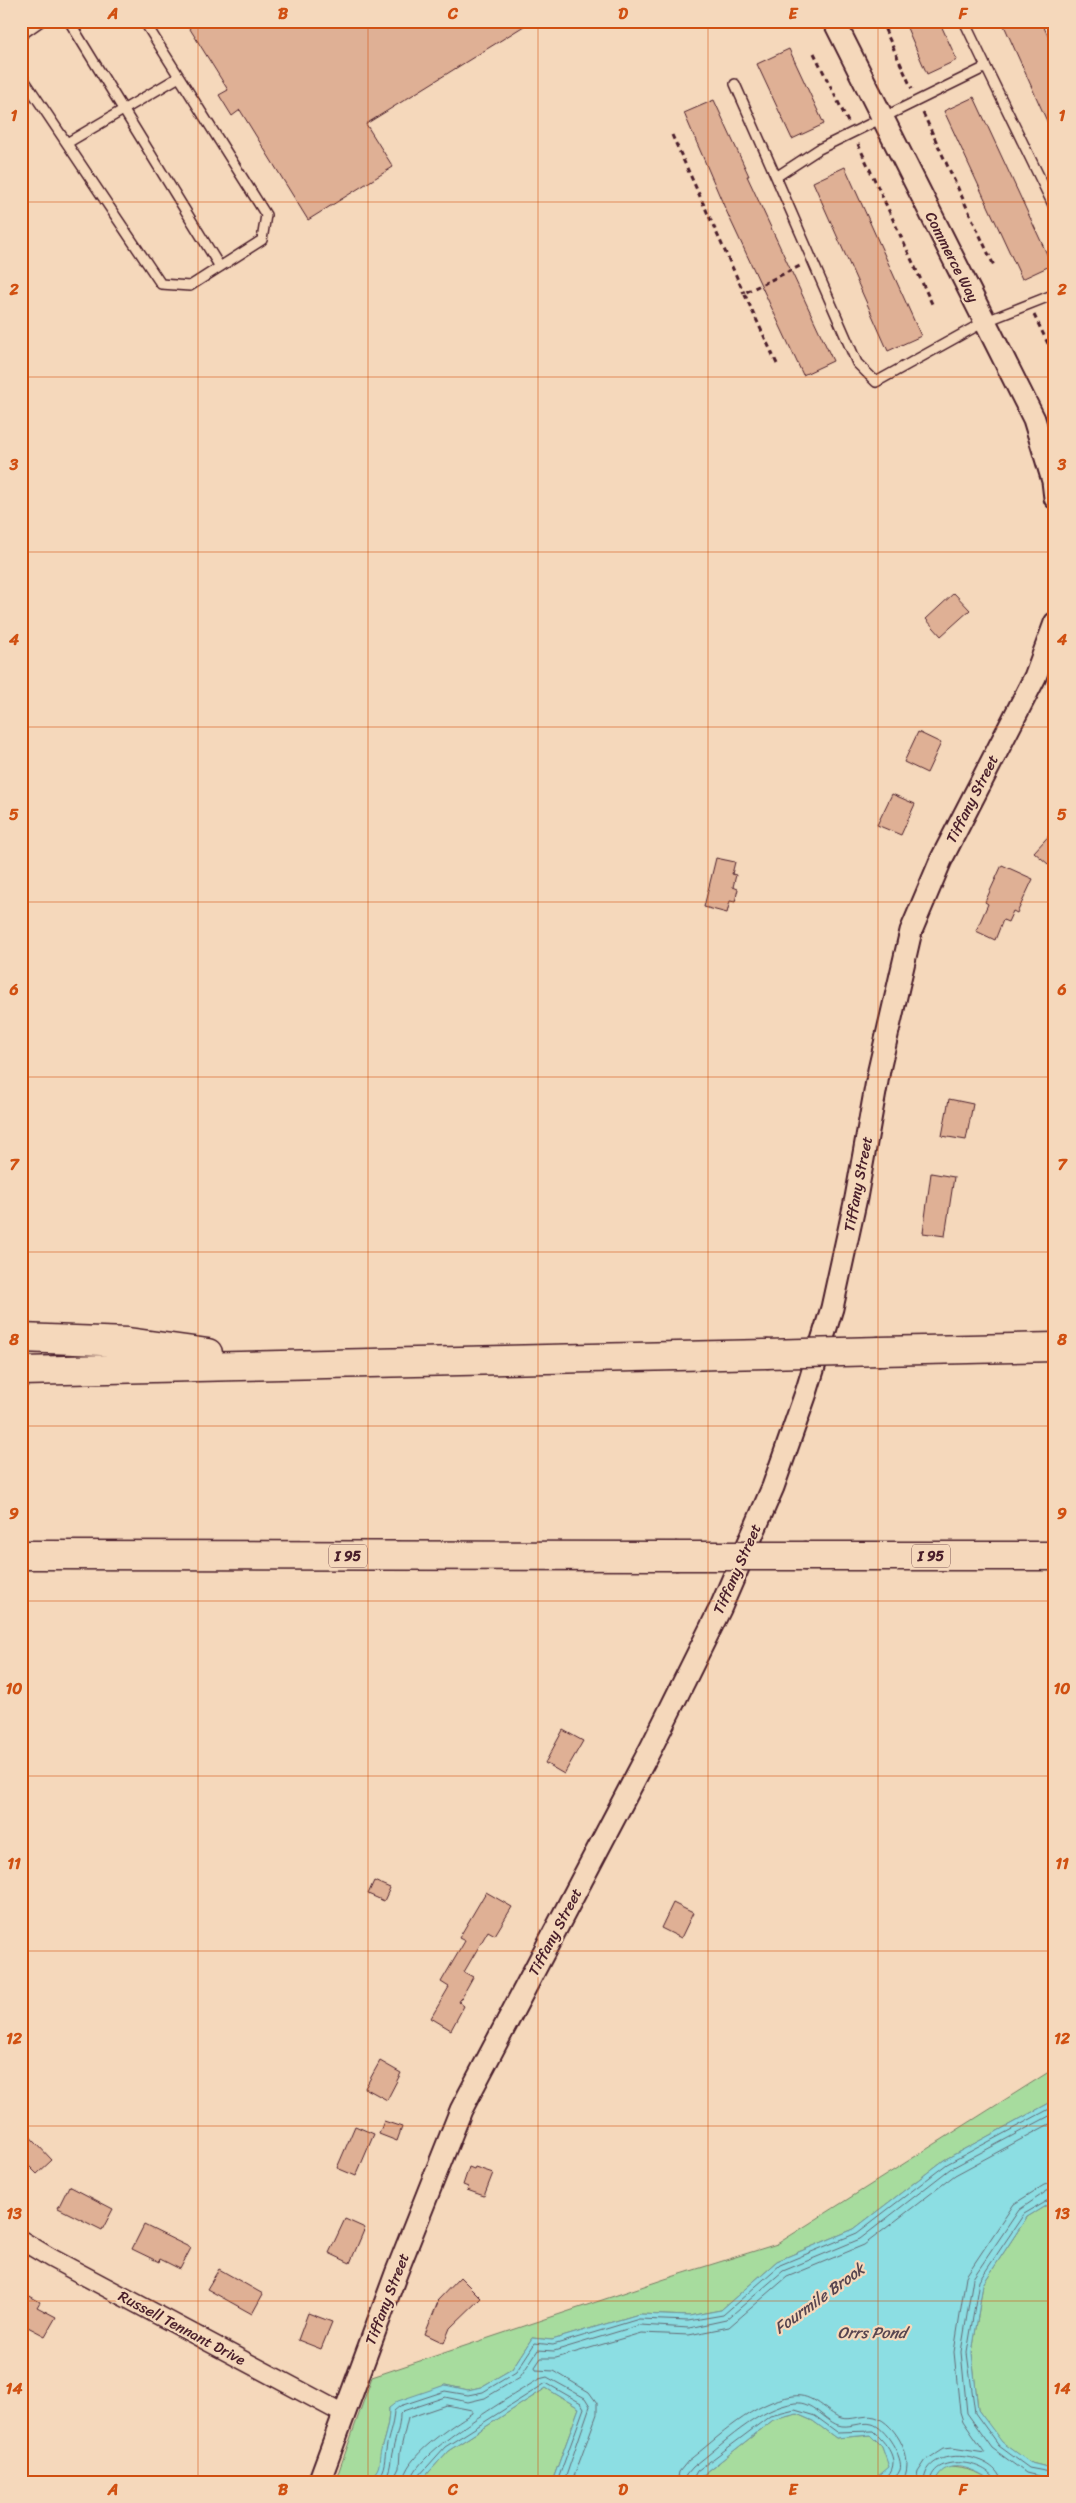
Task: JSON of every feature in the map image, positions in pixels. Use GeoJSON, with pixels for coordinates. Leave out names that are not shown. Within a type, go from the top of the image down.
{"type":"FeatureCollection","features":[{"type":"Feature","properties":{"kind":"highway"},"geometry":{"type":"LineString","coordinates":[[21,1338],[128,1342],[286,1364]]}},
{"type":"Feature","properties":{"kind":"highway"},"geometry":{"type":"LineString","coordinates":[[21,1371],[1055,1347]]}},
{"type":"Feature","properties":{"kind":"highway","name":"I 95"},"geometry":{"type":"LineString","coordinates":[[21,1555],[1055,1556]]}},
{"type":"Feature","properties":{"kind":"street","name":"Commerce Way"},"geometry":{"type":"LineString","coordinates":[[834,21],[1034,419],[1052,480],[1055,498]]}},
{"type":"Feature","properties":{"kind":"street","name":"Tiffany Street"},"geometry":{"type":"LineString","coordinates":[[319,2482],[397,2271],[461,2110],[655,1739],[720,1609],[773,1487],[806,1393],[832,1308],[856,1198],[879,1070],[911,931],[941,860],[1035,677],[1054,620]]}},
{"type":"Feature","properties":{"kind":"street","name":"Russell Tennant Drive"},"geometry":{"type":"LineString","coordinates":[[21,2240],[51,2258],[344,2414]]}},
{"type":"Feature","properties":{"kind":"lane"},"geometry":{"type":"LineString","coordinates":[[21,35],[41,21]]}},
{"type":"Feature","properties":{"kind":"lane"},"geometry":{"type":"LineString","coordinates":[[69,21],[220,267]]}},
{"type":"Feature","properties":{"kind":"lane"},"geometry":{"type":"LineString","coordinates":[[21,75],[161,284],[190,286],[262,240],[266,215],[144,21]]}},
{"type":"Feature","properties":{"kind":"lane"},"geometry":{"type":"LineString","coordinates":[[964,21],[1055,209]]}},
{"type":"Feature","properties":{"kind":"lane"},"geometry":{"type":"LineString","coordinates":[[776,177],[819,149],[986,67]]}},
{"type":"Feature","properties":{"kind":"lane"},"geometry":{"type":"LineString","coordinates":[[67,143],[179,77]]}},
{"type":"Feature","properties":{"kind":"lane"},"geometry":{"type":"LineString","coordinates":[[735,84],[857,363],[876,382],[984,322],[1029,306],[1055,294]]}},
{"type":"Feature","properties":{"kind":"path"},"geometry":{"type":"LineString","coordinates":[[881,21],[995,268]]}},
{"type":"Feature","properties":{"kind":"path"},"geometry":{"type":"LineString","coordinates":[[814,53],[933,306]]}},
{"type":"Feature","properties":{"kind":"path"},"geometry":{"type":"LineString","coordinates":[[672,135],[777,364]]}},
{"type":"Feature","properties":{"kind":"path"},"geometry":{"type":"LineString","coordinates":[[744,293],[812,260]]}},
{"type":"Feature","properties":{"kind":"path"},"geometry":{"type":"LineString","coordinates":[[1029,306],[1055,358]]}},
{"type":"Feature","properties":{"kind":"green space"},"geometry":{"type":"Polygon","coordinates":[[[1055,2068],[1055,2100],[944,2160],[854,2229],[777,2261],[721,2310],[689,2316],[639,2314],[552,2340],[532,2338],[512,2369],[481,2387],[468,2390],[445,2385],[389,2408],[381,2462],[374,2475],[362,2481],[335,2482],[372,2377],[665,2279],[777,2244],[1055,2068]]]}},
{"type":"Feature","properties":{"kind":"green space"},"geometry":{"type":"Polygon","coordinates":[[[1055,2200],[1055,2469],[1031,2463],[1001,2442],[978,2410],[972,2353],[983,2284],[1027,2217],[1055,2200]]]}},
{"type":"Feature","properties":{"kind":"green space"},"geometry":{"type":"Polygon","coordinates":[[[546,2388],[579,2408],[552,2482],[420,2482],[448,2451],[546,2388]]]}},
{"type":"Feature","properties":{"kind":"green space"},"geometry":{"type":"Polygon","coordinates":[[[797,2414],[813,2421],[836,2438],[870,2435],[882,2447],[890,2467],[871,2482],[694,2482],[773,2420],[797,2414]]]}},
{"type":"Feature","properties":{"kind":"green space"},"geometry":{"type":"Polygon","coordinates":[[[949,2467],[972,2471],[992,2482],[934,2482],[941,2471],[949,2467]]]}},
{"type":"Feature","properties":{"kind":"water","name":"Orrs Pond"},"geometry":{"type":"Polygon","coordinates":[[[1055,2100],[1055,2200],[1027,2217],[983,2284],[972,2353],[978,2410],[1002,2442],[1031,2463],[1055,2469],[1055,2482],[992,2482],[983,2475],[971,2470],[953,2467],[943,2470],[934,2482],[871,2482],[889,2467],[882,2447],[870,2435],[836,2438],[813,2421],[797,2414],[773,2420],[694,2482],[552,2482],[579,2408],[546,2388],[448,2451],[420,2482],[364,2482],[375,2473],[379,2466],[389,2408],[398,2401],[445,2385],[468,2390],[481,2387],[512,2369],[532,2338],[552,2340],[639,2314],[689,2316],[721,2310],[777,2261],[854,2229],[944,2160],[1055,2100]]]}},
{"type":"Feature","properties":{"kind":"building"},"geometry":{"type":"Polygon","coordinates":[[[185,21],[532,21],[366,124],[393,167],[308,220],[240,110],[232,116],[219,95],[228,90],[185,21]]]}},
{"type":"Feature","properties":{"kind":"building"},"geometry":{"type":"Polygon","coordinates":[[[904,21],[939,21],[957,60],[927,74],[904,21]]]}},
{"type":"Feature","properties":{"kind":"building"},"geometry":{"type":"Polygon","coordinates":[[[1002,21],[1041,21],[1055,51],[1055,139],[1002,21]]]}},
{"type":"Feature","properties":{"kind":"building"},"geometry":{"type":"Polygon","coordinates":[[[789,49],[824,124],[792,139],[757,64],[789,49]]]}},
{"type":"Feature","properties":{"kind":"building"},"geometry":{"type":"Polygon","coordinates":[[[974,97],[1052,265],[1022,279],[944,111],[974,97]]]}},
{"type":"Feature","properties":{"kind":"building"},"geometry":{"type":"Polygon","coordinates":[[[714,100],[749,176],[747,176],[833,361],[803,375],[724,206],[684,113],[714,100]]]}},
{"type":"Feature","properties":{"kind":"building"},"geometry":{"type":"Polygon","coordinates":[[[845,167],[921,336],[888,351],[813,182],[845,167]]]}},
{"type":"Feature","properties":{"kind":"building"},"geometry":{"type":"Polygon","coordinates":[[[954,593],[970,610],[941,636],[926,619],[954,593]]]}},
{"type":"Feature","properties":{"kind":"building"},"geometry":{"type":"Polygon","coordinates":[[[918,732],[941,743],[927,773],[904,762],[918,732]]]}},
{"type":"Feature","properties":{"kind":"building"},"geometry":{"type":"Polygon","coordinates":[[[892,794],[915,804],[901,835],[877,825],[892,794]]]}},
{"type":"Feature","properties":{"kind":"building"},"geometry":{"type":"Polygon","coordinates":[[[1055,829],[1055,870],[1034,852],[1055,829]]]}},
{"type":"Feature","properties":{"kind":"building"},"geometry":{"type":"Polygon","coordinates":[[[716,858],[735,862],[732,874],[736,875],[733,887],[738,889],[735,902],[730,901],[727,913],[704,907],[716,858]]]}},
{"type":"Feature","properties":{"kind":"building"},"geometry":{"type":"Polygon","coordinates":[[[1002,865],[1033,879],[1017,913],[1013,911],[1008,922],[1003,920],[995,940],[976,931],[988,904],[985,902],[1002,865]]]}},
{"type":"Feature","properties":{"kind":"building"},"geometry":{"type":"Polygon","coordinates":[[[949,1099],[973,1104],[966,1140],[942,1136],[949,1099]]]}},
{"type":"Feature","properties":{"kind":"building"},"geometry":{"type":"Polygon","coordinates":[[[931,1173],[954,1177],[945,1236],[923,1233],[931,1173]]]}},
{"type":"Feature","properties":{"kind":"building"},"geometry":{"type":"Polygon","coordinates":[[[563,1730],[583,1741],[564,1774],[545,1763],[563,1730]]]}},
{"type":"Feature","properties":{"kind":"building"},"geometry":{"type":"Polygon","coordinates":[[[374,1881],[390,1888],[384,1901],[368,1894],[374,1881]]]}},
{"type":"Feature","properties":{"kind":"building"},"geometry":{"type":"Polygon","coordinates":[[[486,1892],[512,1907],[495,1935],[488,1931],[464,1972],[473,1977],[459,2002],[464,2006],[451,2030],[431,2018],[449,1987],[441,1982],[465,1941],[459,1938],[486,1892]]]}},
{"type":"Feature","properties":{"kind":"building"},"geometry":{"type":"Polygon","coordinates":[[[673,1903],[693,1913],[681,1938],[661,1928],[673,1903]]]}},
{"type":"Feature","properties":{"kind":"building"},"geometry":{"type":"Polygon","coordinates":[[[380,2061],[401,2073],[387,2100],[365,2088],[380,2061]]]}},
{"type":"Feature","properties":{"kind":"building"},"geometry":{"type":"Polygon","coordinates":[[[384,2121],[402,2127],[397,2141],[379,2134],[384,2121]]]}},
{"type":"Feature","properties":{"kind":"building"},"geometry":{"type":"Polygon","coordinates":[[[355,2126],[374,2134],[356,2176],[337,2168],[355,2126]]]}},
{"type":"Feature","properties":{"kind":"building"},"geometry":{"type":"Polygon","coordinates":[[[21,2127],[52,2160],[37,2174],[21,2158],[21,2127]]]}},
{"type":"Feature","properties":{"kind":"building"},"geometry":{"type":"Polygon","coordinates":[[[469,2167],[493,2173],[484,2196],[467,2190],[468,2187],[463,2185],[469,2167]]]}},
{"type":"Feature","properties":{"kind":"building"},"geometry":{"type":"Polygon","coordinates":[[[69,2186],[113,2209],[102,2230],[58,2208],[69,2186]]]}},
{"type":"Feature","properties":{"kind":"building"},"geometry":{"type":"Polygon","coordinates":[[[345,2219],[365,2228],[350,2263],[329,2253],[345,2219]]]}},
{"type":"Feature","properties":{"kind":"building"},"geometry":{"type":"Polygon","coordinates":[[[144,2225],[191,2248],[180,2269],[160,2259],[159,2262],[132,2249],[144,2225]]]}},
{"type":"Feature","properties":{"kind":"building"},"geometry":{"type":"Polygon","coordinates":[[[219,2269],[263,2294],[252,2314],[207,2289],[219,2269]]]}},
{"type":"Feature","properties":{"kind":"building"},"geometry":{"type":"Polygon","coordinates":[[[460,2277],[481,2298],[450,2328],[444,2343],[425,2334],[437,2301],[460,2277]]]}},
{"type":"Feature","properties":{"kind":"building"},"geometry":{"type":"Polygon","coordinates":[[[21,2291],[40,2302],[37,2307],[56,2317],[45,2336],[26,2326],[21,2335],[21,2291]]]}},
{"type":"Feature","properties":{"kind":"building"},"geometry":{"type":"Polygon","coordinates":[[[308,2313],[332,2322],[321,2349],[298,2340],[308,2313]]]}},
{"type":"Feature","properties":{"kind":"water label","name":"Fourmile Brook"},"geometry":{"type":"Point","coordinates":[819,2298]}}]}
